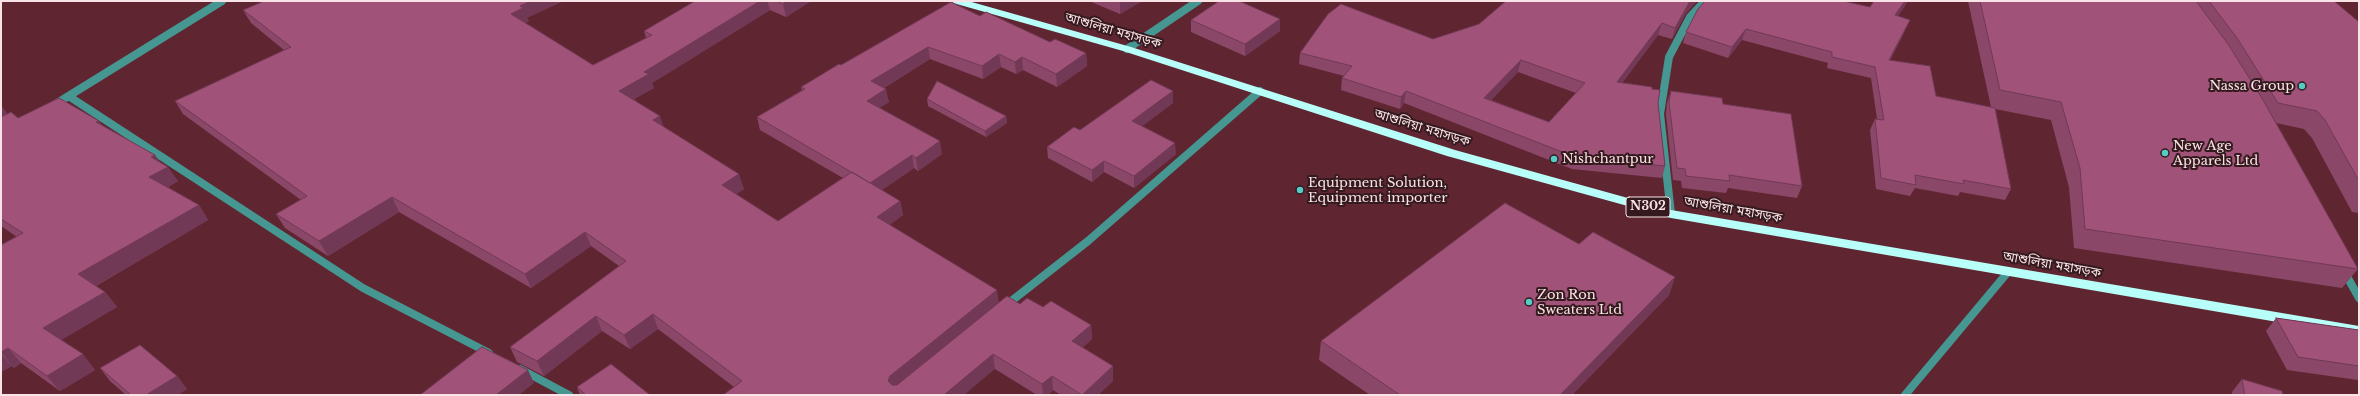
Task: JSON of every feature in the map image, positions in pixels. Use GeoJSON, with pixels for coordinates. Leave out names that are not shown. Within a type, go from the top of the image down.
{"type":"FeatureCollection","features":[{"type":"Feature","properties":{"kind":"highway","name":"আশুলিয়া মহাসড়ক"},"geometry":{"type":"LineString","coordinates":[[957,1],[1127,49],[1451,153],[1671,214],[2359,331]]}},
{"type":"Feature","properties":{"kind":"street"},"geometry":{"type":"LineString","coordinates":[[49,108],[70,98],[222,1]]}},
{"type":"Feature","properties":{"kind":"street"},"geometry":{"type":"LineString","coordinates":[[1127,49],[1198,1]]}},
{"type":"Feature","properties":{"kind":"street"},"geometry":{"type":"LineString","coordinates":[[1671,214],[1660,114],[1669,57],[1690,17],[1705,1]]}},
{"type":"Feature","properties":{"kind":"street"},"geometry":{"type":"LineString","coordinates":[[996,314],[1088,241],[1260,91]]}},
{"type":"Feature","properties":{"kind":"street"},"geometry":{"type":"LineString","coordinates":[[70,98],[363,288],[478,351],[500,359]]}},
{"type":"Feature","properties":{"kind":"street"},"geometry":{"type":"LineString","coordinates":[[2340,264],[2359,298]]}},
{"type":"Feature","properties":{"kind":"street"},"geometry":{"type":"LineString","coordinates":[[1904,395],[2008,272]]}},
{"type":"Feature","properties":{"kind":"street"},"geometry":{"type":"LineString","coordinates":[[514,366],[569,395]]}},
{"type":"Feature","properties":{"kind":"building"},"geometry":{"type":"Polygon","coordinates":[[[264,1],[531,1],[520,6],[523,8],[511,14],[593,65],[652,35],[644,31],[695,1],[760,1],[644,72],[649,74],[619,91],[660,116],[653,120],[739,174],[722,185],[778,221],[852,172],[900,201],[877,217],[997,290],[890,376],[888,381],[892,385],[897,385],[1007,296],[1020,304],[1027,298],[1043,307],[1051,301],[1091,325],[1072,341],[1113,366],[1082,395],[1052,376],[1042,384],[993,354],[944,395],[723,395],[742,381],[653,314],[624,335],[596,316],[537,361],[510,347],[626,261],[585,232],[525,274],[392,197],[319,241],[276,214],[307,196],[175,101],[291,47],[243,10],[264,1]]]}},
{"type":"Feature","properties":{"kind":"building"},"geometry":{"type":"Polygon","coordinates":[[[776,1],[787,1],[783,4],[776,1]]]}},
{"type":"Feature","properties":{"kind":"building"},"geometry":{"type":"Polygon","coordinates":[[[1219,1],[1239,1],[1280,19],[1245,44],[1191,20],[1219,1]]]}},
{"type":"Feature","properties":{"kind":"building"},"geometry":{"type":"Polygon","coordinates":[[[1506,1],[1690,1],[1675,28],[1662,23],[1617,82],[1652,87],[1652,89],[1660,90],[1658,103],[1665,166],[1575,157],[1406,91],[1401,97],[1342,78],[1352,66],[1300,53],[1328,14],[1341,4],[1433,39],[1479,24],[1506,1]],[[1521,60],[1484,98],[1549,122],[1585,83],[1521,60]]]}},
{"type":"Feature","properties":{"kind":"building"},"geometry":{"type":"Polygon","coordinates":[[[1705,1],[1843,1],[1870,7],[1874,1],[1905,1],[1895,15],[1910,20],[1889,60],[1930,66],[1936,96],[1995,108],[2011,189],[1963,180],[1964,184],[1915,175],[1916,185],[1881,178],[1875,119],[1884,120],[1875,67],[1832,57],[1832,52],[1746,29],[1732,47],[1686,32],[1698,9],[1705,1]]]}},
{"type":"Feature","properties":{"kind":"building","name":"New Age Apparels Ltd"},"geometry":{"type":"Polygon","coordinates":[[[1980,1],[2196,1],[2228,44],[2263,100],[2358,269],[2085,229],[2080,168],[2061,102],[2000,90],[1980,1]]]}},
{"type":"Feature","properties":{"kind":"building","name":"Nassa Group"},"geometry":{"type":"Polygon","coordinates":[[[2209,1],[2334,1],[2359,22],[2359,181],[2325,120],[2317,111],[2278,103],[2237,38],[2209,1]]]}},
{"type":"Feature","properties":{"kind":"building"},"geometry":{"type":"Polygon","coordinates":[[[951,2],[980,16],[986,12],[1050,42],[1055,39],[1086,53],[1056,74],[1022,57],[1015,62],[999,54],[982,66],[928,47],[871,81],[886,89],[867,101],[940,141],[916,158],[912,155],[870,183],[757,117],[805,89],[801,87],[839,64],[841,65],[951,2]]]}},
{"type":"Feature","properties":{"kind":"building"},"geometry":{"type":"Polygon","coordinates":[[[1151,80],[1173,91],[1132,121],[1175,143],[1134,176],[1104,161],[1092,170],[1047,147],[1074,127],[1080,130],[1151,80]]]}},
{"type":"Feature","properties":{"kind":"building"},"geometry":{"type":"Polygon","coordinates":[[[937,81],[1006,116],[985,131],[927,99],[937,81]]]}},
{"type":"Feature","properties":{"kind":"building"},"geometry":{"type":"Polygon","coordinates":[[[1671,91],[1722,98],[1723,104],[1791,114],[1802,186],[1729,175],[1730,181],[1686,176],[1685,169],[1677,168],[1669,102],[1671,91]]]}},
{"type":"Feature","properties":{"kind":"building"},"geometry":{"type":"Polygon","coordinates":[[[59,98],[99,121],[96,122],[155,155],[151,157],[168,167],[149,177],[199,205],[78,274],[105,292],[43,328],[83,354],[47,376],[8,348],[1,352],[1,245],[23,233],[1,219],[1,117],[11,112],[18,118],[59,98]]]}},
{"type":"Feature","properties":{"kind":"building","name":"Zon Ron Sweaters Ltd"},"geometry":{"type":"Polygon","coordinates":[[[1505,203],[1579,244],[1593,232],[1675,277],[1560,395],[1400,395],[1321,341],[1505,203]]]}},
{"type":"Feature","properties":{"kind":"building"},"geometry":{"type":"Polygon","coordinates":[[[2276,318],[2359,330],[2359,366],[2298,357],[2276,318]]]}},
{"type":"Feature","properties":{"kind":"building"},"geometry":{"type":"Polygon","coordinates":[[[140,345],[177,376],[146,395],[131,395],[100,368],[140,345]]]}},
{"type":"Feature","properties":{"kind":"building"},"geometry":{"type":"Polygon","coordinates":[[[482,347],[528,370],[496,395],[420,395],[482,347]]]}},
{"type":"Feature","properties":{"kind":"building"},"geometry":{"type":"Polygon","coordinates":[[[611,364],[650,395],[586,395],[577,387],[611,364]]]}},
{"type":"Feature","properties":{"kind":"building"},"geometry":{"type":"Polygon","coordinates":[[[2242,379],[2282,391],[2283,395],[2245,395],[2242,379]]]}},
{"type":"Feature","properties":{"kind":"place","name":"Nassa Group"},"geometry":{"type":"Point","coordinates":[2302,86]}},
{"type":"Feature","properties":{"kind":"place","name":"New Age Apparels Ltd"},"geometry":{"type":"Point","coordinates":[2165,153]}},
{"type":"Feature","properties":{"kind":"place","name":"Nishchantpur"},"geometry":{"type":"Point","coordinates":[1554,159]}},
{"type":"Feature","properties":{"kind":"place","name":"Equipment Solution, Equipment importer"},"geometry":{"type":"Point","coordinates":[1300,190]}},
{"type":"Feature","properties":{"kind":"place","name":"Zon Ron Sweaters Ltd"},"geometry":{"type":"Point","coordinates":[1529,302]}}]}
